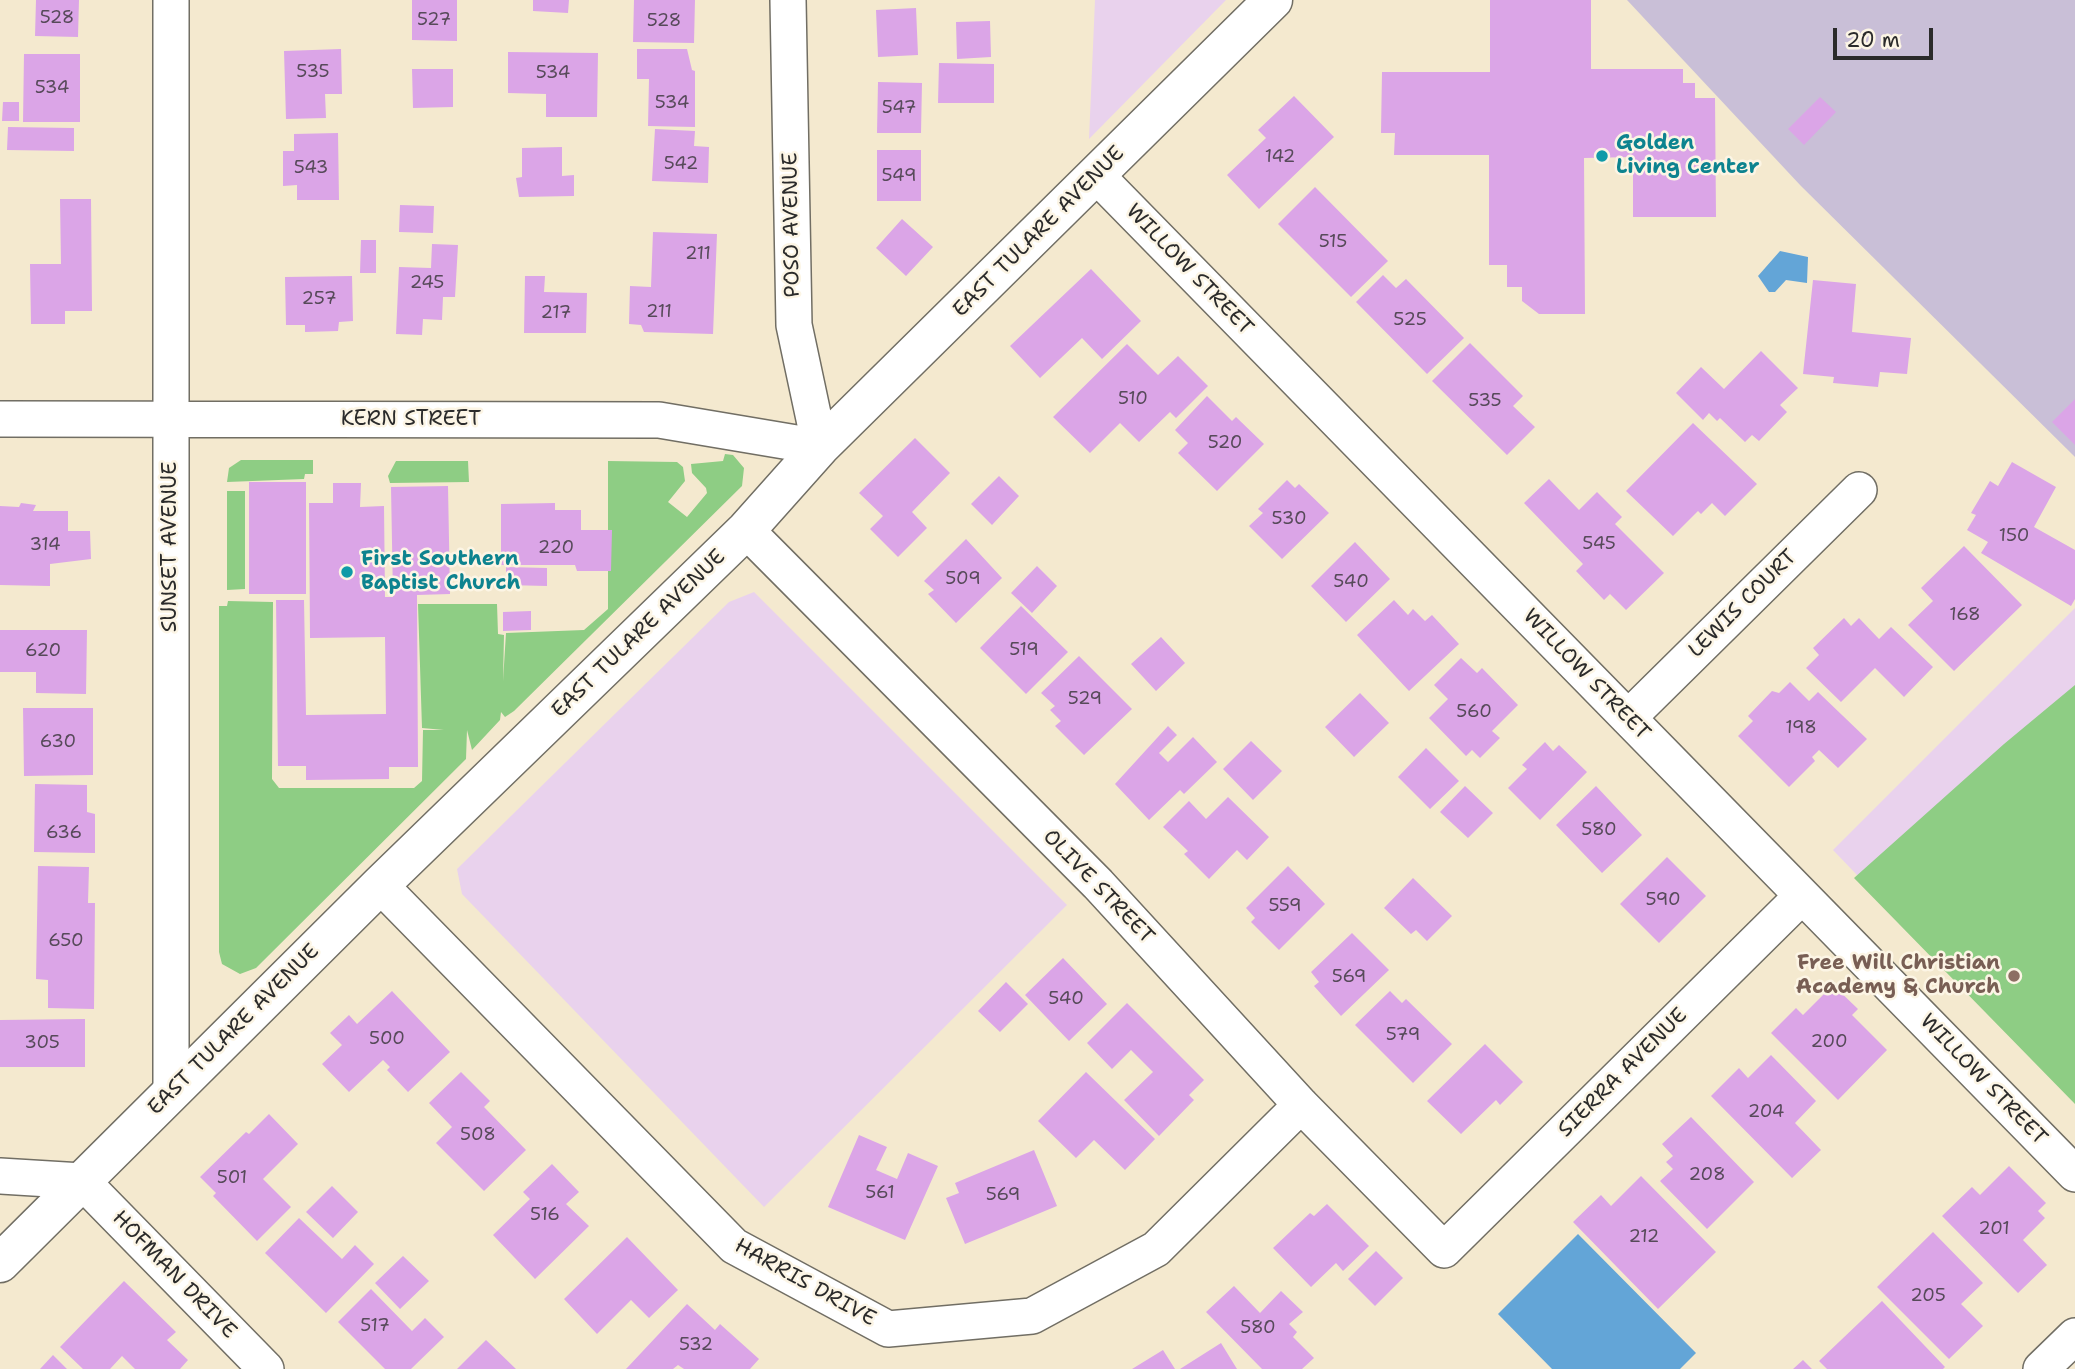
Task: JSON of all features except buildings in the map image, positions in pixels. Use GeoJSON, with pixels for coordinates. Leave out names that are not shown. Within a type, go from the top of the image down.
{"type":"FeatureCollection","features":[{"type":"Feature","properties":{"kind":"street","name":"SUNSET AVENUE"},"geometry":{"type":"LineString","coordinates":[[171,0],[171,1093]]}},
{"type":"Feature","properties":{"kind":"street","name":"POSO AVENUE"},"geometry":{"type":"LineString","coordinates":[[788,0],[794,325],[820,447]]}},
{"type":"Feature","properties":{"kind":"street","name":"EAST TULARE AVENUE"},"geometry":{"type":"LineString","coordinates":[[0,1263],[380,885],[746,530],[820,447],[1273,0]]}},
{"type":"Feature","properties":{"kind":"street","name":"WILLOW STREET"},"geometry":{"type":"LineString","coordinates":[[1096,175],[2075,1174]]}},
{"type":"Feature","properties":{"kind":"street","name":"KERN STREET"},"geometry":{"type":"LineString","coordinates":[[0,419],[659,421],[820,447]]}},
{"type":"Feature","properties":{"kind":"street","name":"LEWIS COURT"},"geometry":{"type":"LineString","coordinates":[[1628,718],[1859,490]]}},
{"type":"Feature","properties":{"kind":"street","name":"OLIVE STREET"},"geometry":{"type":"LineString","coordinates":[[746,530],[1098,884],[1301,1105],[1444,1250]]}},
{"type":"Feature","properties":{"kind":"street","name":"HARRIS DRIVE"},"geometry":{"type":"LineString","coordinates":[[380,885],[734,1246],[888,1329],[1032,1316],[1044,1310],[1156,1249],[1301,1105]]}},
{"type":"Feature","properties":{"kind":"street","name":"SIERRA AVENUE"},"geometry":{"type":"LineString","coordinates":[[1444,1250],[1802,896]]}},
{"type":"Feature","properties":{"kind":"street"},"geometry":{"type":"LineString","coordinates":[[0,1177],[82,1181]]}},
{"type":"Feature","properties":{"kind":"street","name":"HOFMAN DRIVE"},"geometry":{"type":"LineString","coordinates":[[82,1181],[266,1369]]}},
{"type":"Feature","properties":{"kind":"street"},"geometry":{"type":"LineString","coordinates":[[2041,1369],[2075,1336]]}},
{"type":"Feature","properties":{"kind":"shaded area"},"geometry":{"type":"Polygon","coordinates":[[[1095,0],[1226,0],[1089,139],[1095,0]]]}},
{"type":"Feature","properties":{"kind":"shaded area"},"geometry":{"type":"Polygon","coordinates":[[[1627,0],[2075,0],[2075,457],[1801,186],[1627,0]]]}},
{"type":"Feature","properties":{"kind":"shaded area"},"geometry":{"type":"Polygon","coordinates":[[[754,592],[1067,905],[764,1207],[462,894],[457,869],[729,602],[754,592]]]}},
{"type":"Feature","properties":{"kind":"shaded area","name":"Free Will Christian Academy & Church"},"geometry":{"type":"Polygon","coordinates":[[[2075,608],[2075,1102],[1833,850],[2075,608]]]}},
{"type":"Feature","properties":{"kind":"green space"},"geometry":{"type":"Polygon","coordinates":[[[725,454],[733,455],[744,468],[742,486],[514,711],[505,717],[501,712],[500,720],[472,750],[467,730],[466,759],[256,968],[240,974],[222,964],[219,952],[219,606],[227,606],[228,601],[273,602],[272,779],[279,788],[414,788],[422,781],[423,730],[444,730],[422,728],[418,604],[497,604],[498,634],[504,635],[503,681],[506,633],[584,630],[608,609],[608,461],[677,462],[683,467],[685,481],[668,502],[687,517],[707,493],[706,488],[692,473],[691,464],[723,461],[725,454]]]}},
{"type":"Feature","properties":{"kind":"green space"},"geometry":{"type":"Polygon","coordinates":[[[241,460],[313,460],[313,474],[305,474],[304,479],[227,482],[229,468],[241,460]]]}},
{"type":"Feature","properties":{"kind":"green space"},"geometry":{"type":"Polygon","coordinates":[[[396,461],[468,461],[469,482],[390,483],[388,476],[396,461]]]}},
{"type":"Feature","properties":{"kind":"green space"},"geometry":{"type":"Polygon","coordinates":[[[227,491],[245,491],[245,589],[227,590],[227,491]]]}},
{"type":"Feature","properties":{"kind":"green space","name":"Free Will Christian Academy & Church"},"geometry":{"type":"Polygon","coordinates":[[[2075,685],[2075,1104],[1854,878],[2004,744],[2075,685]]]}},
{"type":"Feature","properties":{"kind":"water"},"geometry":{"type":"Polygon","coordinates":[[[1780,251],[1808,257],[1807,283],[1786,280],[1775,292],[1769,292],[1758,276],[1780,251]]]}},
{"type":"Feature","properties":{"kind":"water"},"geometry":{"type":"Polygon","coordinates":[[[1578,1234],[1696,1353],[1680,1369],[1552,1369],[1498,1314],[1578,1234]]]}},
{"type":"Feature","properties":{"kind":"place","name":"Golden Living Center"},"geometry":{"type":"Point","coordinates":[1602,156]}},
{"type":"Feature","properties":{"kind":"place","name":"First Southern Baptist Church"},"geometry":{"type":"Point","coordinates":[347,572]}},
{"type":"Feature","properties":{"kind":"place","name":"Free Will Christian Academy & Church"},"geometry":{"type":"Point","coordinates":[2014,976]}}]}
